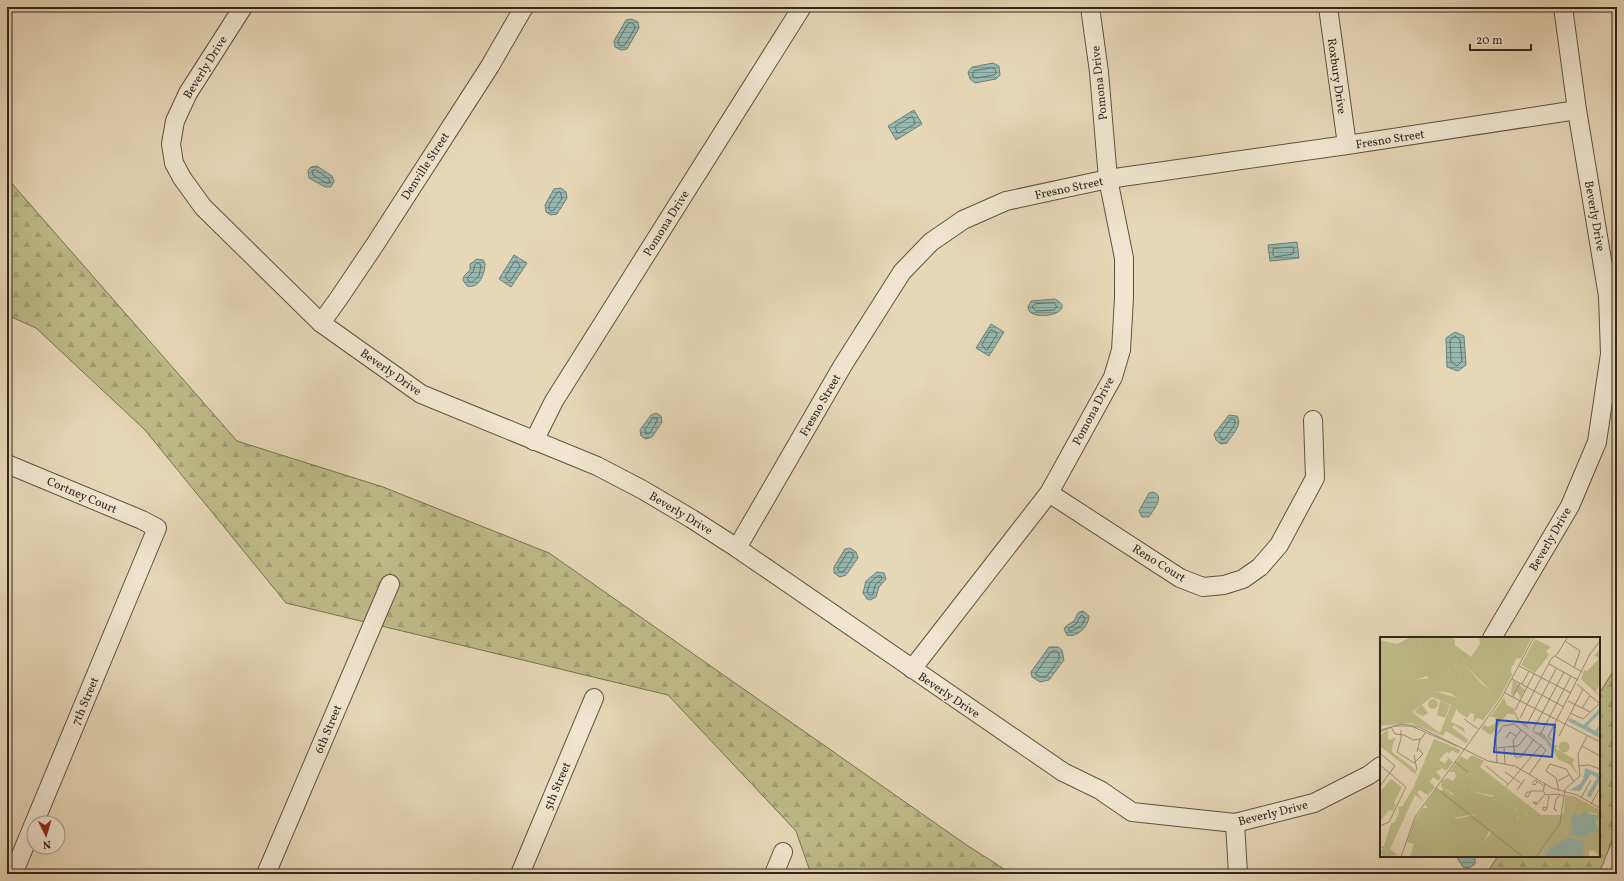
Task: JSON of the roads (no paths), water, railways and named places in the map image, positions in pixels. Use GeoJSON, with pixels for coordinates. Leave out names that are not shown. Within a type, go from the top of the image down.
{"type":"FeatureCollection","features":[{"type":"Feature","properties":{"kind":"street","name":"Beverly Drive"},"geometry":{"type":"LineString","coordinates":[[243,7],[188,93],[176,122],[171,144],[174,163],[182,178],[203,207],[320,322],[422,394],[598,466],[643,490],[737,548],[912,670],[1063,772],[1100,790],[1132,812],[1235,823],[1314,802],[1369,775],[1380,767]]}},
{"type":"Feature","properties":{"kind":"street","name":"Denville Street"},"geometry":{"type":"LineString","coordinates":[[320,322],[339,298],[376,243],[490,66],[524,7]]}},
{"type":"Feature","properties":{"kind":"street","name":"Pomona Drive"},"geometry":{"type":"LineString","coordinates":[[534,441],[554,401],[802,7]]}},
{"type":"Feature","properties":{"kind":"street","name":"Pomona Drive"},"geometry":{"type":"LineString","coordinates":[[912,670],[1049,493],[1113,377],[1120,350],[1124,298],[1124,258],[1108,179],[1099,72],[1090,7]]}},
{"type":"Feature","properties":{"kind":"street","name":"Roxbury Drive"},"geometry":{"type":"LineString","coordinates":[[1328,7],[1347,145]]}},
{"type":"Feature","properties":{"kind":"street","name":"Beverly Drive"},"geometry":{"type":"LineString","coordinates":[[1493,637],[1570,506],[1597,442],[1610,354],[1608,296],[1577,110],[1563,7]]}},
{"type":"Feature","properties":{"kind":"street","name":"Fresno Street"},"geometry":{"type":"LineString","coordinates":[[737,548],[844,365],[902,272],[931,242],[963,220],[1006,201],[1108,179],[1577,110]]}},
{"type":"Feature","properties":{"kind":"street","name":"Reno Court"},"geometry":{"type":"LineString","coordinates":[[1049,493],[1180,578],[1203,586],[1224,585],[1243,579],[1260,567],[1279,545],[1315,478],[1313,420]]}},
{"type":"Feature","properties":{"kind":"street","name":"Cortney Court"},"geometry":{"type":"LineString","coordinates":[[7,464],[142,520],[157,528]]}},
{"type":"Feature","properties":{"kind":"street","name":"7th Street"},"geometry":{"type":"LineString","coordinates":[[13,874],[157,528]]}},
{"type":"Feature","properties":{"kind":"street","name":"6th Street"},"geometry":{"type":"LineString","coordinates":[[266,874],[390,584]]}},
{"type":"Feature","properties":{"kind":"street","name":"5th Street"},"geometry":{"type":"LineString","coordinates":[[520,874],[594,698]]}},
{"type":"Feature","properties":{"kind":"street"},"geometry":{"type":"LineString","coordinates":[[1235,823],[1238,874]]}},
{"type":"Feature","properties":{"kind":"street"},"geometry":{"type":"LineString","coordinates":[[774,874],[783,852]]}},
{"type":"Feature","properties":{"kind":"water"},"geometry":{"type":"Polygon","coordinates":[[[632,19],[638,22],[639,28],[627,49],[621,50],[615,47],[614,41],[626,20],[632,19]]]}},
{"type":"Feature","properties":{"kind":"water"},"geometry":{"type":"Polygon","coordinates":[[[993,63],[999,66],[1000,75],[996,79],[975,83],[970,79],[968,72],[972,67],[993,63]]]}},
{"type":"Feature","properties":{"kind":"water"},"geometry":{"type":"Polygon","coordinates":[[[914,110],[922,124],[896,140],[888,126],[914,110]]]}},
{"type":"Feature","properties":{"kind":"water"},"geometry":{"type":"Polygon","coordinates":[[[317,166],[332,176],[334,181],[331,187],[325,187],[309,178],[308,170],[311,167],[317,166]]]}},
{"type":"Feature","properties":{"kind":"water"},"geometry":{"type":"Polygon","coordinates":[[[561,188],[566,192],[567,198],[557,214],[551,215],[546,212],[545,205],[554,189],[561,188]]]}},
{"type":"Feature","properties":{"kind":"water"},"geometry":{"type":"Polygon","coordinates":[[[1297,242],[1299,258],[1270,261],[1268,245],[1297,242]]]}},
{"type":"Feature","properties":{"kind":"water"},"geometry":{"type":"Polygon","coordinates":[[[514,255],[527,263],[511,287],[499,279],[514,255]]]}},
{"type":"Feature","properties":{"kind":"water"},"geometry":{"type":"Polygon","coordinates":[[[477,259],[483,260],[485,263],[483,275],[478,283],[472,286],[467,286],[463,280],[464,276],[470,270],[470,264],[477,259]]]}},
{"type":"Feature","properties":{"kind":"water"},"geometry":{"type":"Polygon","coordinates":[[[1055,299],[1061,303],[1062,307],[1060,311],[1054,314],[1041,315],[1034,314],[1029,311],[1028,307],[1031,301],[1055,299]]]}},
{"type":"Feature","properties":{"kind":"water"},"geometry":{"type":"Polygon","coordinates":[[[991,324],[1004,332],[989,356],[976,348],[991,324]]]}},
{"type":"Feature","properties":{"kind":"water"},"geometry":{"type":"Polygon","coordinates":[[[1455,332],[1464,336],[1466,365],[1458,371],[1447,367],[1446,338],[1455,332]]]}},
{"type":"Feature","properties":{"kind":"water"},"geometry":{"type":"Polygon","coordinates":[[[656,413],[661,416],[662,422],[652,437],[646,439],[641,436],[640,430],[651,415],[656,413]]]}},
{"type":"Feature","properties":{"kind":"water"},"geometry":{"type":"Polygon","coordinates":[[[1229,415],[1237,416],[1239,423],[1227,443],[1221,444],[1216,440],[1214,434],[1229,415]]]}},
{"type":"Feature","properties":{"kind":"water"},"geometry":{"type":"Polygon","coordinates":[[[1153,492],[1157,494],[1159,500],[1149,517],[1142,517],[1139,511],[1149,493],[1153,492]]]}},
{"type":"Feature","properties":{"kind":"water"},"geometry":{"type":"Polygon","coordinates":[[[850,548],[856,552],[858,558],[846,575],[840,577],[834,573],[834,567],[845,549],[850,548]]]}},
{"type":"Feature","properties":{"kind":"water"},"geometry":{"type":"Polygon","coordinates":[[[877,572],[884,573],[886,579],[879,587],[876,597],[870,600],[867,599],[863,593],[866,581],[877,572]]]}},
{"type":"Feature","properties":{"kind":"water"},"geometry":{"type":"Polygon","coordinates":[[[1083,611],[1089,616],[1085,627],[1075,635],[1067,635],[1064,629],[1066,626],[1074,621],[1078,613],[1083,611]]]}},
{"type":"Feature","properties":{"kind":"water"},"geometry":{"type":"Polygon","coordinates":[[[1049,647],[1058,647],[1062,650],[1064,660],[1049,680],[1040,682],[1032,677],[1031,672],[1049,647]]]}},
{"type":"Feature","properties":{"kind":"water"},"geometry":{"type":"Polygon","coordinates":[[[1457,857],[1474,857],[1475,864],[1469,868],[1463,867],[1457,857]]]}}]}
